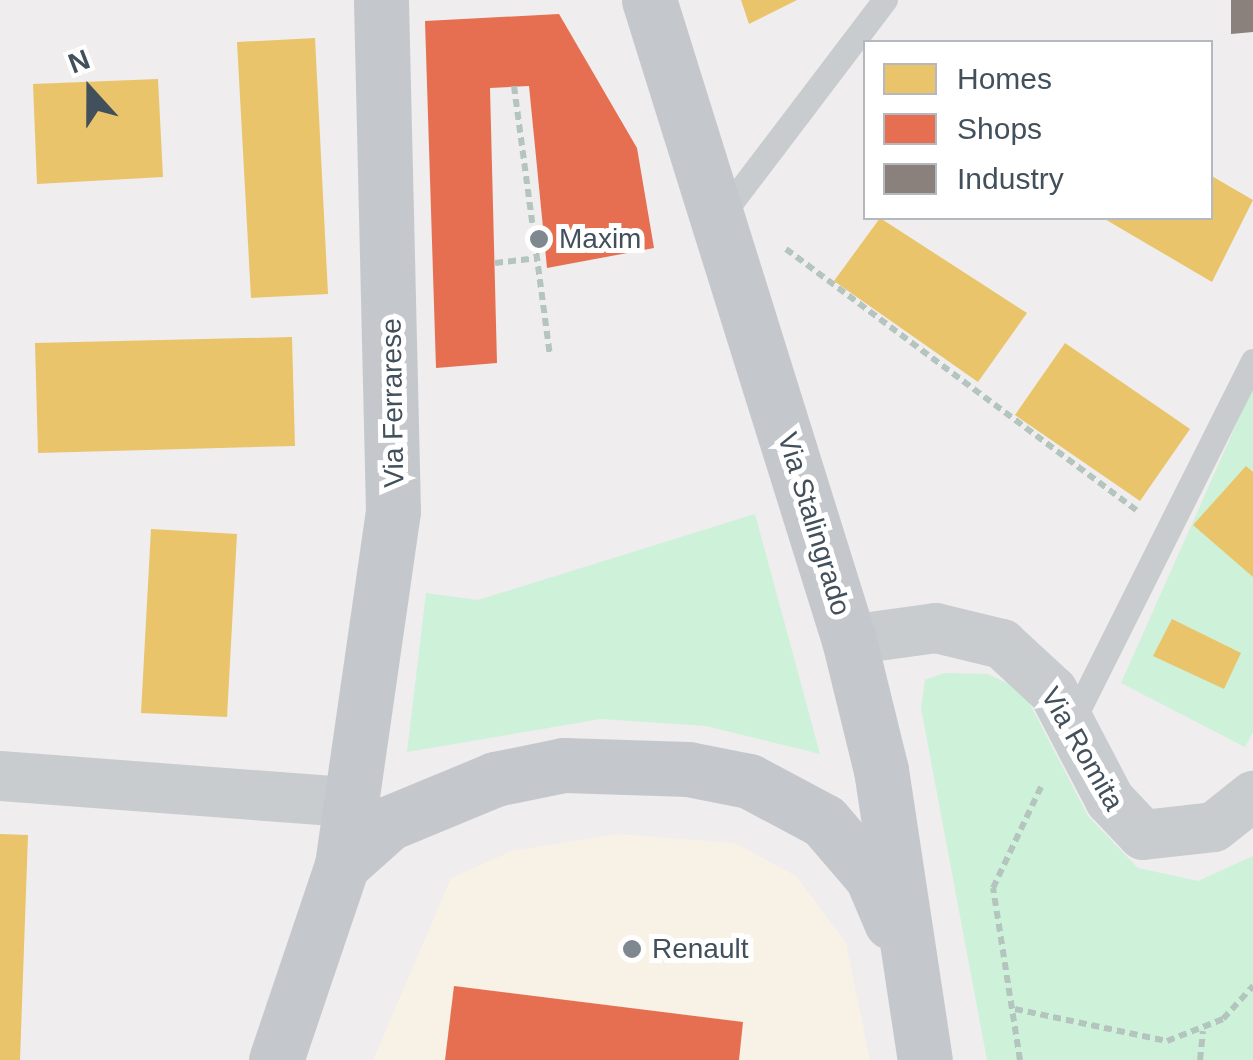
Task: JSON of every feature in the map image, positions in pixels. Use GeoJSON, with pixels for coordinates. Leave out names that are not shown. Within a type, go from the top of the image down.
{"type":"FeatureCollection","features":[{"type":"Feature","properties":{"kind":"main road","name":"Via Ferrarese"},"geometry":{"type":"LineString","coordinates":[[276,1060],[342,864],[355,803],[396,468],[381,0]]}},
{"type":"Feature","properties":{"kind":"main road","name":"Via Stalingrado"},"geometry":{"type":"LineString","coordinates":[[650,0],[734,203],[849,640],[922,1035]]}},
{"type":"Feature","properties":{"kind":"main road"},"geometry":{"type":"LineString","coordinates":[[342,864],[389,823],[532,769],[618,764],[749,781],[824,821],[872,877],[922,1035]]}},
{"type":"Feature","properties":{"kind":"street","name":"Via Romita"},"geometry":{"type":"LineString","coordinates":[[849,640],[972,630],[1024,662],[1071,724],[1110,800],[1142,835],[1214,827],[1253,796]]}},
{"type":"Feature","properties":{"kind":"street"},"geometry":{"type":"LineString","coordinates":[[0,776],[355,803]]}},
{"type":"Feature","properties":{"kind":"lane"},"geometry":{"type":"LineString","coordinates":[[734,203],[885,0]]}},
{"type":"Feature","properties":{"kind":"lane"},"geometry":{"type":"LineString","coordinates":[[1071,724],[1157,537],[1253,361]]}},
{"type":"Feature","properties":{"kind":"path"},"geometry":{"type":"LineString","coordinates":[[514,86],[550,355]]}},
{"type":"Feature","properties":{"kind":"path"},"geometry":{"type":"LineString","coordinates":[[734,203],[818,277],[1146,520]]}},
{"type":"Feature","properties":{"kind":"path"},"geometry":{"type":"LineString","coordinates":[[494,263],[538,258]]}},
{"type":"Feature","properties":{"kind":"path"},"geometry":{"type":"LineString","coordinates":[[1020,1060],[993,888],[1071,724]]}},
{"type":"Feature","properties":{"kind":"path"},"geometry":{"type":"LineString","coordinates":[[1015,1009],[1148,1042],[1203,1032],[1253,986]]}},
{"type":"Feature","properties":{"kind":"path"},"geometry":{"type":"LineString","coordinates":[[1200,1060],[1203,1032]]}},
{"type":"Feature","properties":{"kind":"shaded area","name":"Renault"},"geometry":{"type":"Polygon","coordinates":[[[617,834],[735,843],[796,876],[846,943],[870,1060],[373,1060],[451,878],[511,851],[617,834]]]}},
{"type":"Feature","properties":{"kind":"green space"},"geometry":{"type":"Polygon","coordinates":[[[1253,387],[1253,732],[1245,747],[1121,683],[1253,387]]]}},
{"type":"Feature","properties":{"kind":"green space"},"geometry":{"type":"Polygon","coordinates":[[[755,514],[820,754],[706,726],[601,719],[407,752],[426,593],[478,600],[755,514]]]}},
{"type":"Feature","properties":{"kind":"green space"},"geometry":{"type":"Polygon","coordinates":[[[944,673],[988,674],[1023,691],[1088,816],[1138,868],[1198,881],[1253,856],[1253,1060],[987,1060],[921,708],[925,680],[944,673]]]}},
{"type":"Feature","properties":{"kind":"building: Homes"},"geometry":{"type":"Polygon","coordinates":[[[741,0],[797,0],[749,24],[741,0]]]}},
{"type":"Feature","properties":{"kind":"building: Homes"},"geometry":{"type":"Polygon","coordinates":[[[315,38],[328,294],[251,298],[237,42],[315,38]]]}},
{"type":"Feature","properties":{"kind":"building: Homes"},"geometry":{"type":"Polygon","coordinates":[[[158,79],[163,177],[37,184],[33,84],[158,79]]]}},
{"type":"Feature","properties":{"kind":"building: Homes"},"geometry":{"type":"Polygon","coordinates":[[[1213,177],[1253,200],[1212,282],[1106,220],[1213,220],[1213,177]]]}},
{"type":"Feature","properties":{"kind":"building: Homes"},"geometry":{"type":"Polygon","coordinates":[[[879,220],[883,220],[1027,313],[978,382],[834,281],[879,220]]]}},
{"type":"Feature","properties":{"kind":"building: Homes"},"geometry":{"type":"Polygon","coordinates":[[[292,337],[295,446],[38,453],[35,343],[292,337]]]}},
{"type":"Feature","properties":{"kind":"building: Homes"},"geometry":{"type":"Polygon","coordinates":[[[1065,343],[1190,429],[1140,501],[1015,415],[1065,343]]]}},
{"type":"Feature","properties":{"kind":"building: Homes"},"geometry":{"type":"Polygon","coordinates":[[[1246,466],[1253,472],[1253,577],[1193,525],[1246,466]]]}},
{"type":"Feature","properties":{"kind":"building: Homes"},"geometry":{"type":"Polygon","coordinates":[[[151,529],[237,534],[227,717],[141,713],[151,529]]]}},
{"type":"Feature","properties":{"kind":"building: Homes"},"geometry":{"type":"Polygon","coordinates":[[[1172,619],[1241,653],[1224,689],[1153,656],[1172,619]]]}},
{"type":"Feature","properties":{"kind":"building: Homes"},"geometry":{"type":"Polygon","coordinates":[[[0,834],[28,835],[20,1060],[0,1060],[0,834]]]}},
{"type":"Feature","properties":{"kind":"building: Shops"},"geometry":{"type":"Polygon","coordinates":[[[559,14],[637,148],[654,248],[547,268],[529,86],[490,88],[497,363],[436,368],[425,21],[559,14]]]}},
{"type":"Feature","properties":{"kind":"building: Shops"},"geometry":{"type":"Polygon","coordinates":[[[454,986],[743,1022],[739,1060],[445,1060],[454,986]]]}},
{"type":"Feature","properties":{"kind":"building: Industry"},"geometry":{"type":"Polygon","coordinates":[[[1231,0],[1253,0],[1253,32],[1231,34],[1231,0]]]}},
{"type":"Feature","properties":{"kind":"place","name":"Maxim"},"geometry":{"type":"Point","coordinates":[539,239]}},
{"type":"Feature","properties":{"kind":"place","name":"Renault"},"geometry":{"type":"Point","coordinates":[632,949]}}]}
